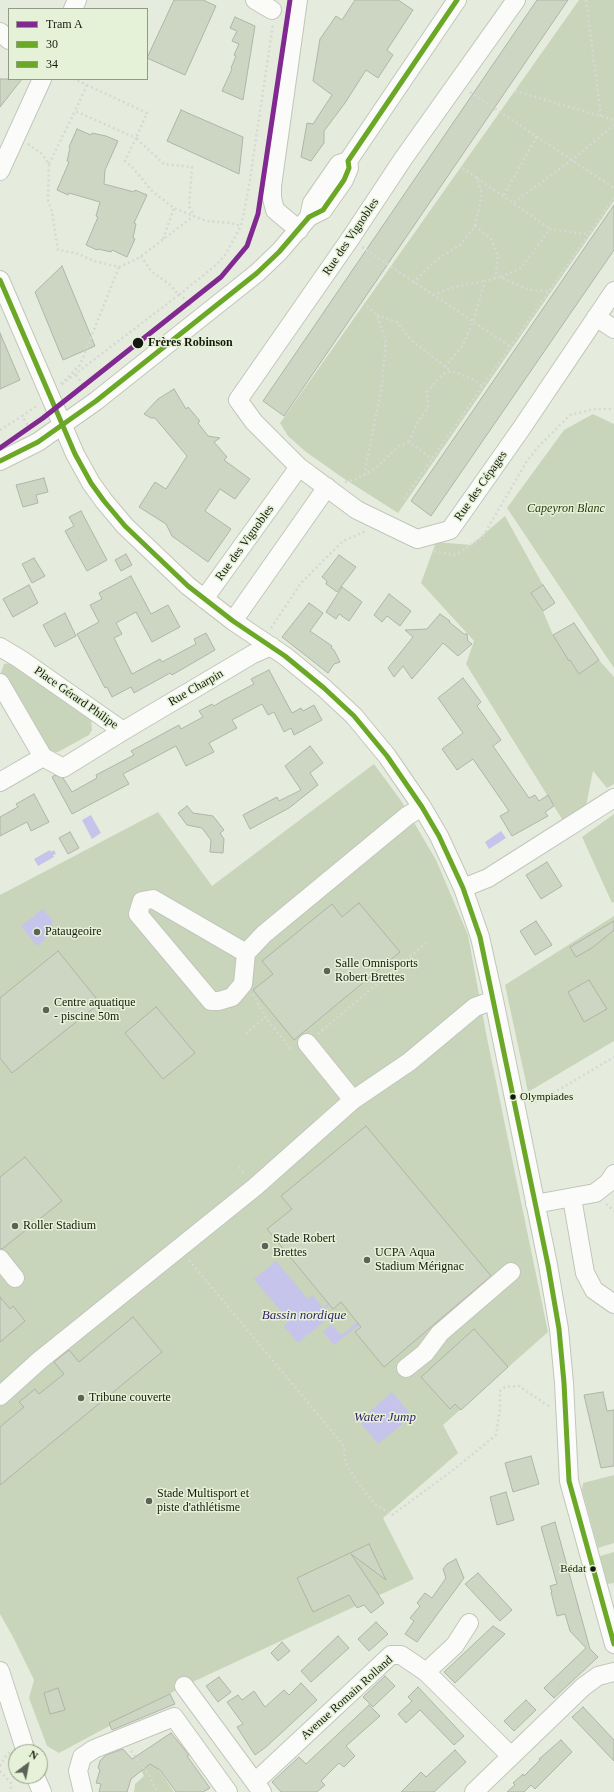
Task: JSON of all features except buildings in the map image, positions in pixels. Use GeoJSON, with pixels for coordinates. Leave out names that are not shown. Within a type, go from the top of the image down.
{"type":"FeatureCollection","features":[{"type":"Feature","properties":{"kind":"street"},"geometry":{"type":"LineString","coordinates":[[255,0],[273,15]]}},
{"type":"Feature","properties":{"kind":"street"},"geometry":{"type":"LineString","coordinates":[[298,0],[272,186],[272,198],[275,210],[304,224]]}},
{"type":"Feature","properties":{"kind":"street"},"geometry":{"type":"LineString","coordinates":[[0,461],[38,442],[96,401],[257,273],[279,252],[304,224],[312,203],[339,164],[348,161],[457,0]]}},
{"type":"Feature","properties":{"kind":"street","name":"Rue des Vignobles"},"geometry":{"type":"LineString","coordinates":[[327,487],[299,467],[254,422],[238,400],[350,239],[403,159],[516,0]]}},
{"type":"Feature","properties":{"kind":"street"},"geometry":{"type":"LineString","coordinates":[[0,32],[8,39]]}},
{"type":"Feature","properties":{"kind":"street"},"geometry":{"type":"LineString","coordinates":[[0,171],[42,80]]}},
{"type":"Feature","properties":{"kind":"street"},"geometry":{"type":"LineString","coordinates":[[0,280],[52,391],[62,425],[75,454],[104,501],[125,526],[204,599],[233,621],[271,646],[324,688],[354,716],[387,756],[422,807],[439,836],[463,888],[480,937],[494,1000],[559,1329],[566,1408],[569,1481],[614,1644]]}},
{"type":"Feature","properties":{"kind":"street","name":"Rue des Cépages"},"geometry":{"type":"LineString","coordinates":[[327,487],[357,510],[417,539],[450,530],[614,291]]}},
{"type":"Feature","properties":{"kind":"street"},"geometry":{"type":"LineString","coordinates":[[596,317],[614,329]]}},
{"type":"Feature","properties":{"kind":"street","name":"Rue des Vignobles"},"geometry":{"type":"LineString","coordinates":[[204,599],[299,467]]}},
{"type":"Feature","properties":{"kind":"street"},"geometry":{"type":"LineString","coordinates":[[233,621],[327,487]]}},
{"type":"Feature","properties":{"kind":"street","name":"Rue Charpin"},"geometry":{"type":"LineString","coordinates":[[123,731],[253,654],[271,646]]}},
{"type":"Feature","properties":{"kind":"street","name":"Place Gérard Philipe"},"geometry":{"type":"LineString","coordinates":[[0,647],[20,659],[123,731],[63,768],[43,758]]}},
{"type":"Feature","properties":{"kind":"street"},"geometry":{"type":"LineString","coordinates":[[0,683],[43,758],[0,782]]}},
{"type":"Feature","properties":{"kind":"street"},"geometry":{"type":"LineString","coordinates":[[463,888],[488,878],[614,798]]}},
{"type":"Feature","properties":{"kind":"street"},"geometry":{"type":"LineString","coordinates":[[246,953],[153,899],[142,901],[138,914],[211,1001],[219,1001],[232,997],[243,984],[246,953],[264,934],[407,816],[422,807]]}},
{"type":"Feature","properties":{"kind":"street"},"geometry":{"type":"LineString","coordinates":[[0,1396],[40,1360],[255,1187],[353,1100],[409,1062],[475,1007],[494,1000]]}},
{"type":"Feature","properties":{"kind":"street"},"geometry":{"type":"LineString","coordinates":[[307,1043],[353,1100]]}},
{"type":"Feature","properties":{"kind":"street"},"geometry":{"type":"LineString","coordinates":[[535,1204],[595,1193],[608,1183],[614,1174]]}},
{"type":"Feature","properties":{"kind":"street"},"geometry":{"type":"LineString","coordinates":[[572,1198],[585,1274],[594,1290],[614,1304]]}},
{"type":"Feature","properties":{"kind":"street"},"geometry":{"type":"LineString","coordinates":[[0,1259],[15,1278]]}},
{"type":"Feature","properties":{"kind":"street"},"geometry":{"type":"LineString","coordinates":[[406,1368],[425,1353],[440,1333],[511,1272]]}},
{"type":"Feature","properties":{"kind":"street"},"geometry":{"type":"LineString","coordinates":[[426,1672],[455,1645],[469,1623]]}},
{"type":"Feature","properties":{"kind":"street","name":"Avenue Romain Rolland"},"geometry":{"type":"LineString","coordinates":[[258,1787],[391,1655],[401,1655],[426,1672],[511,1756]]}},
{"type":"Feature","properties":{"kind":"street"},"geometry":{"type":"LineString","coordinates":[[0,1671],[23,1744]]}},
{"type":"Feature","properties":{"kind":"street"},"geometry":{"type":"LineString","coordinates":[[483,1789],[511,1756],[583,1687],[598,1676],[614,1672]]}},
{"type":"Feature","properties":{"kind":"street"},"geometry":{"type":"LineString","coordinates":[[184,1686],[258,1787]]}},
{"type":"Feature","properties":{"kind":"street"},"geometry":{"type":"LineString","coordinates":[[83,1792],[78,1771],[82,1757],[94,1749],[174,1717],[228,1792]]}},
{"type":"Feature","properties":{"kind":"path"},"geometry":{"type":"LineString","coordinates":[[586,0],[601,116]]}},
{"type":"Feature","properties":{"kind":"path"},"geometry":{"type":"LineString","coordinates":[[0,430],[39,404],[39,399],[76,374],[180,294],[216,265],[225,255],[241,226],[249,186],[273,15]]}},
{"type":"Feature","properties":{"kind":"path"},"geometry":{"type":"LineString","coordinates":[[76,80],[147,113],[125,161],[134,168],[153,192],[174,208],[206,221],[231,223],[241,226]]}},
{"type":"Feature","properties":{"kind":"path"},"geometry":{"type":"LineString","coordinates":[[457,84],[614,188]]}},
{"type":"Feature","properties":{"kind":"path"},"geometry":{"type":"LineString","coordinates":[[87,85],[49,164],[48,200],[52,212],[58,250],[76,253],[94,261],[119,267],[141,256],[194,216]]}},
{"type":"Feature","properties":{"kind":"path"},"geometry":{"type":"LineString","coordinates":[[515,91],[614,120]]}},
{"type":"Feature","properties":{"kind":"path"},"geometry":{"type":"LineString","coordinates":[[75,111],[136,138],[164,164],[192,167],[189,206],[194,216]]}},
{"type":"Feature","properties":{"kind":"path"},"geometry":{"type":"LineString","coordinates":[[514,202],[572,160],[614,125]]}},
{"type":"Feature","properties":{"kind":"path"},"geometry":{"type":"LineString","coordinates":[[504,195],[537,136]]}},
{"type":"Feature","properties":{"kind":"path"},"geometry":{"type":"LineString","coordinates":[[25,142],[42,154],[49,164]]}},
{"type":"Feature","properties":{"kind":"path"},"geometry":{"type":"LineString","coordinates":[[461,167],[504,195],[550,229],[589,234]]}},
{"type":"Feature","properties":{"kind":"path"},"geometry":{"type":"LineString","coordinates":[[413,283],[436,260],[460,245],[475,226],[482,194],[477,178]]}},
{"type":"Feature","properties":{"kind":"path"},"geometry":{"type":"LineString","coordinates":[[404,499],[484,387],[614,198]]}},
{"type":"Feature","properties":{"kind":"path"},"geometry":{"type":"LineString","coordinates":[[164,239],[174,208]]}},
{"type":"Feature","properties":{"kind":"path"},"geometry":{"type":"LineString","coordinates":[[475,226],[491,240],[498,256],[495,279]]}},
{"type":"Feature","properties":{"kind":"path"},"geometry":{"type":"LineString","coordinates":[[433,296],[454,287],[495,279],[521,268],[550,229]]}},
{"type":"Feature","properties":{"kind":"path"},"geometry":{"type":"LineString","coordinates":[[350,239],[413,283],[511,347]]}},
{"type":"Feature","properties":{"kind":"path"},"geometry":{"type":"LineString","coordinates":[[141,256],[151,271],[180,294],[200,318]]}},
{"type":"Feature","properties":{"kind":"path"},"geometry":{"type":"LineString","coordinates":[[52,391],[80,364],[119,267]]}},
{"type":"Feature","properties":{"kind":"path"},"geometry":{"type":"LineString","coordinates":[[500,277],[529,290],[550,291]]}},
{"type":"Feature","properties":{"kind":"path"},"geometry":{"type":"LineString","coordinates":[[445,367],[463,345],[473,322],[484,281]]}},
{"type":"Feature","properties":{"kind":"path"},"geometry":{"type":"LineString","coordinates":[[364,303],[377,315],[396,322],[411,340],[445,367],[470,378],[484,387]]}},
{"type":"Feature","properties":{"kind":"path"},"geometry":{"type":"LineString","coordinates":[[364,475],[381,392],[386,341],[377,315]]}},
{"type":"Feature","properties":{"kind":"path"},"geometry":{"type":"LineString","coordinates":[[327,487],[356,479],[364,475],[376,468],[399,446],[409,442],[417,423],[428,408],[427,392],[443,374],[452,371]]}},
{"type":"Feature","properties":{"kind":"path"},"geometry":{"type":"LineString","coordinates":[[76,374],[96,401]]}},
{"type":"Feature","properties":{"kind":"path"},"geometry":{"type":"LineString","coordinates":[[22,416],[38,442]]}},
{"type":"Feature","properties":{"kind":"path"},"geometry":{"type":"LineString","coordinates":[[409,442],[432,459]]}},
{"type":"Feature","properties":{"kind":"path"},"geometry":{"type":"LineString","coordinates":[[243,984],[255,996],[266,1017],[295,1053],[426,943]]}},
{"type":"Feature","properties":{"kind":"path"},"geometry":{"type":"LineString","coordinates":[[246,1034],[266,1017]]}},
{"type":"Feature","properties":{"kind":"path"},"geometry":{"type":"LineString","coordinates":[[516,1106],[538,1101],[614,1057]]}},
{"type":"Feature","properties":{"kind":"path"},"geometry":{"type":"LineString","coordinates":[[179,1249],[344,1446],[345,1461],[357,1482],[375,1504],[392,1515],[452,1471],[496,1435],[500,1409],[500,1391],[505,1387],[518,1386],[551,1408],[566,1408]]}},
{"type":"Feature","properties":{"kind":"path"},"geometry":{"type":"LineString","coordinates":[[122,1738],[149,1775],[157,1792]]}},
{"type":"Feature","properties":{"kind":"path"},"geometry":{"type":"LineString","coordinates":[[0,1771],[11,1783],[11,1792]]}},
{"type":"Feature","properties":{"kind":"green space"},"geometry":{"type":"Polygon","coordinates":[[[579,0],[614,0],[614,201],[398,513],[343,478],[306,452],[288,436],[280,423],[579,0]]]}},
{"type":"Feature","properties":{"kind":"green space","name":"Capeyron Blanc"},"geometry":{"type":"Polygon","coordinates":[[[593,414],[614,424],[614,668],[507,508],[564,430],[593,414]]]}},
{"type":"Feature","properties":{"kind":"green space"},"geometry":{"type":"Polygon","coordinates":[[[505,516],[543,585],[531,593],[543,611],[553,635],[579,674],[599,660],[614,677],[614,784],[607,788],[593,771],[584,816],[565,824],[466,664],[474,641],[421,583],[436,542],[471,545],[505,516]]]}},
{"type":"Feature","properties":{"kind":"green space"},"geometry":{"type":"Polygon","coordinates":[[[10,663],[91,719],[92,730],[89,735],[58,752],[46,751],[1,673],[4,664],[10,663]]]}},
{"type":"Feature","properties":{"kind":"green space","name":"Stade Robert Brettes"},"geometry":{"type":"Polygon","coordinates":[[[374,764],[402,802],[436,860],[468,935],[487,1038],[548,1332],[443,1425],[458,1453],[383,1518],[414,1579],[184,1686],[59,1753],[46,1744],[29,1698],[34,1680],[0,1614],[0,895],[158,812],[212,886],[374,764]]]}},
{"type":"Feature","properties":{"kind":"green space"},"geometry":{"type":"Polygon","coordinates":[[[614,814],[614,902],[612,903],[582,837],[614,814]]]}},
{"type":"Feature","properties":{"kind":"green space"},"geometry":{"type":"Polygon","coordinates":[[[614,916],[614,1041],[528,1092],[505,985],[614,916]]]}},
{"type":"Feature","properties":{"kind":"green space"},"geometry":{"type":"Polygon","coordinates":[[[614,1475],[614,1543],[598,1548],[582,1490],[583,1483],[614,1475]]]}},
{"type":"Feature","properties":{"kind":"green space"},"geometry":{"type":"Polygon","coordinates":[[[614,1552],[614,1583],[607,1584],[600,1556],[614,1552]]]}},
{"type":"Feature","properties":{"kind":"green space"},"geometry":{"type":"Polygon","coordinates":[[[144,1752],[174,1792],[134,1792],[135,1784],[144,1776],[136,1761],[144,1752]]]}},
{"type":"Feature","properties":{"kind":"water"},"geometry":{"type":"Polygon","coordinates":[[[91,815],[101,833],[92,839],[82,820],[91,815]]]}},
{"type":"Feature","properties":{"kind":"water"},"geometry":{"type":"Polygon","coordinates":[[[501,831],[506,838],[489,849],[485,842],[501,831]]]}},
{"type":"Feature","properties":{"kind":"water"},"geometry":{"type":"Polygon","coordinates":[[[50,850],[51,852],[54,850],[56,854],[53,855],[54,857],[38,866],[34,859],[50,850]]]}},
{"type":"Feature","properties":{"kind":"water","name":"Pataugeoire"},"geometry":{"type":"Polygon","coordinates":[[[43,909],[53,921],[47,937],[37,946],[21,926],[43,909]]]}},
{"type":"Feature","properties":{"kind":"water","name":"Bassin nordique"},"geometry":{"type":"Polygon","coordinates":[[[276,1261],[308,1299],[313,1295],[323,1308],[328,1303],[330,1305],[320,1314],[326,1320],[298,1343],[284,1326],[289,1321],[254,1279],[276,1261]]]}},
{"type":"Feature","properties":{"kind":"water"},"geometry":{"type":"Polygon","coordinates":[[[357,1322],[359,1325],[334,1345],[323,1332],[330,1325],[333,1326],[339,1333],[343,1334],[357,1322]]]}},
{"type":"Feature","properties":{"kind":"water","name":"Water Jump"},"geometry":{"type":"Polygon","coordinates":[[[392,1392],[412,1416],[378,1444],[359,1421],[392,1392]]]}},
{"type":"Feature","properties":{"kind":"tram line","name":"A"},"geometry":{"type":"LineString","coordinates":[[0,448],[43,418],[221,277],[247,246],[258,214],[290,0]]}},
{"type":"Feature","properties":{"kind":"transit line","name":"34"},"geometry":{"type":"LineString","coordinates":[[0,461],[38,442],[96,401],[257,273],[279,252],[309,217],[323,210],[344,180],[349,168],[348,161],[457,0]]}},
{"type":"Feature","properties":{"kind":"transit line","name":"30"},"geometry":{"type":"LineString","coordinates":[[0,280],[75,454],[91,483],[104,501],[125,526],[188,586],[233,621],[285,656],[324,688],[354,716],[387,756],[422,807],[439,836],[463,888],[480,937],[548,1265],[559,1329],[564,1383],[569,1481],[614,1644]]}},
{"type":"Feature","properties":{"kind":"place","name":"Frères Robinson"},"geometry":{"type":"Point","coordinates":[138,343]}},
{"type":"Feature","properties":{"kind":"place","name":"Pataugeoire"},"geometry":{"type":"Point","coordinates":[37,932]}},
{"type":"Feature","properties":{"kind":"place","name":"Salle Omnisports Robert Brettes"},"geometry":{"type":"Point","coordinates":[327,971]}},
{"type":"Feature","properties":{"kind":"place","name":"Centre aquatique - piscine 50m"},"geometry":{"type":"Point","coordinates":[46,1010]}},
{"type":"Feature","properties":{"kind":"place","name":"Olympiades"},"geometry":{"type":"Point","coordinates":[513,1097]}},
{"type":"Feature","properties":{"kind":"place","name":"Roller Stadium"},"geometry":{"type":"Point","coordinates":[15,1226]}},
{"type":"Feature","properties":{"kind":"place","name":"Stade Robert Brettes"},"geometry":{"type":"Point","coordinates":[265,1246]}},
{"type":"Feature","properties":{"kind":"place","name":"UCPA Aqua Stadium Mérignac"},"geometry":{"type":"Point","coordinates":[367,1260]}},
{"type":"Feature","properties":{"kind":"place","name":"Tribune couverte"},"geometry":{"type":"Point","coordinates":[81,1398]}},
{"type":"Feature","properties":{"kind":"place","name":"Stade Multisport et piste d'athlétisme"},"geometry":{"type":"Point","coordinates":[149,1501]}},
{"type":"Feature","properties":{"kind":"place","name":"Bédat"},"geometry":{"type":"Point","coordinates":[593,1569]}}]}
